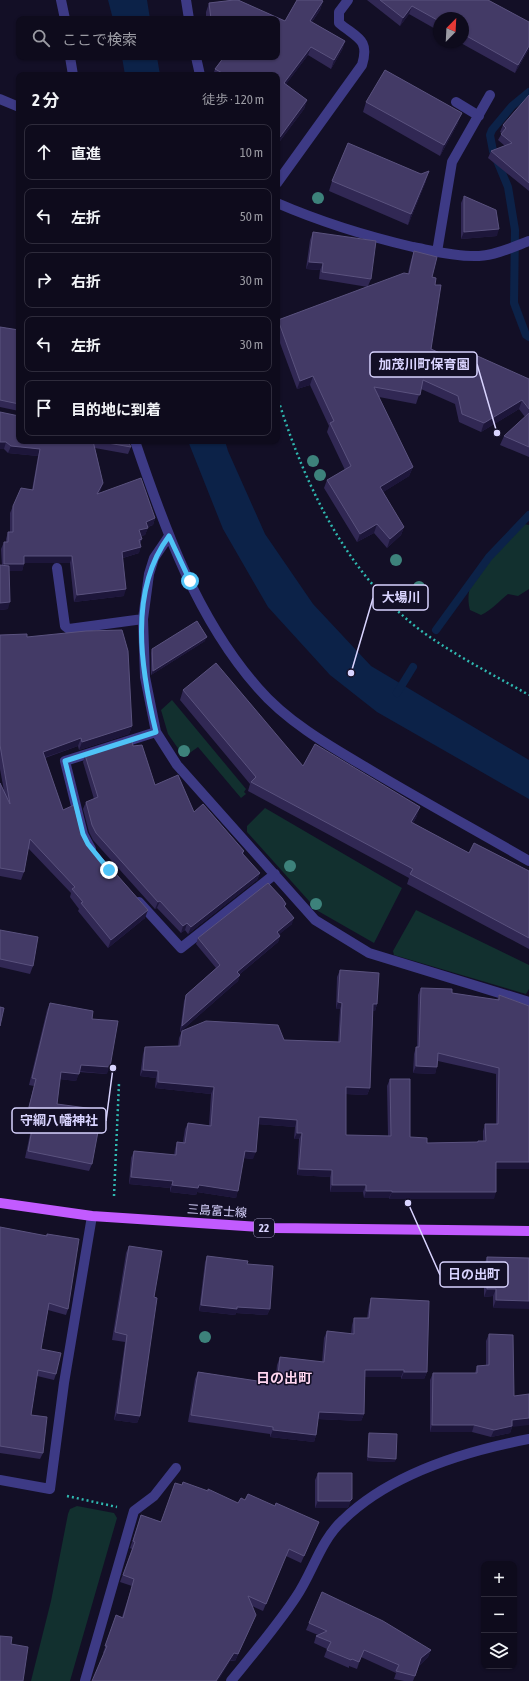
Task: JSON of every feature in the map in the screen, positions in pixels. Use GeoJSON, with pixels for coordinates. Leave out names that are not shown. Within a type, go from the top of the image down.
{"type":"FeatureCollection","features":[{"type":"Feature","properties":{"kind":"main road","name":"三島富士線"},"geometry":{"type":"LineString","coordinates":[[0,1202],[92,1216],[274,1228],[529,1232]]}},
{"type":"Feature","properties":{"kind":"street"},"geometry":{"type":"LineString","coordinates":[[61,0],[64,16]]}},
{"type":"Feature","properties":{"kind":"street"},"geometry":{"type":"LineString","coordinates":[[186,0],[189,16]]}},
{"type":"Feature","properties":{"kind":"street"},"geometry":{"type":"LineString","coordinates":[[280,179],[362,65],[366,53],[364,43],[339,23],[339,12],[348,0]]}},
{"type":"Feature","properties":{"kind":"street"},"geometry":{"type":"LineString","coordinates":[[70,60],[72,72]]}},
{"type":"Feature","properties":{"kind":"street"},"geometry":{"type":"LineString","coordinates":[[197,60],[199,72]]}},
{"type":"Feature","properties":{"kind":"street"},"geometry":{"type":"LineString","coordinates":[[437,252],[452,162],[490,96]]}},
{"type":"Feature","properties":{"kind":"street"},"geometry":{"type":"LineString","coordinates":[[0,99],[16,106]]}},
{"type":"Feature","properties":{"kind":"street"},"geometry":{"type":"LineString","coordinates":[[456,102],[479,116]]}},
{"type":"Feature","properties":{"kind":"street"},"geometry":{"type":"LineString","coordinates":[[280,204],[308,216],[370,237],[437,252],[480,256],[504,250],[529,241]]}},
{"type":"Feature","properties":{"kind":"street"},"geometry":{"type":"LineString","coordinates":[[136,444],[169,536],[190,581],[212,622],[235,659],[259,689],[311,734],[402,789],[529,861]]}},
{"type":"Feature","properties":{"kind":"street"},"geometry":{"type":"LineString","coordinates":[[169,536],[154,558],[149,574],[143,619],[144,677],[156,732],[177,764],[315,920],[369,953],[529,1002]]}},
{"type":"Feature","properties":{"kind":"street"},"geometry":{"type":"LineString","coordinates":[[57,568],[65,626],[69,629],[143,619]]}},
{"type":"Feature","properties":{"kind":"street"},"geometry":{"type":"LineString","coordinates":[[96,854],[88,844],[83,834],[65,761],[156,732]]}},
{"type":"Feature","properties":{"kind":"street"},"geometry":{"type":"LineString","coordinates":[[130,892],[181,948],[275,874]]}},
{"type":"Feature","properties":{"kind":"street"},"geometry":{"type":"LineString","coordinates":[[0,1480],[50,1489],[64,1383],[92,1216]]}},
{"type":"Feature","properties":{"kind":"street"},"geometry":{"type":"LineString","coordinates":[[232,1681],[297,1596],[326,1539],[342,1520],[360,1505],[375,1494],[408,1476],[457,1458],[529,1439]]}},
{"type":"Feature","properties":{"kind":"street"},"geometry":{"type":"LineString","coordinates":[[85,1681],[134,1511],[154,1496],[176,1468]]}},
{"type":"Feature","properties":{"kind":"path"},"geometry":{"type":"LineString","coordinates":[[280,405],[297,457],[316,499],[337,536],[360,570],[393,605],[419,629],[469,662],[529,695]]}},
{"type":"Feature","properties":{"kind":"path"},"geometry":{"type":"LineString","coordinates":[[114,1196],[119,1083]]}},
{"type":"Feature","properties":{"kind":"path"},"geometry":{"type":"LineString","coordinates":[[50,1489],[58,1494],[134,1511]]}},
{"type":"Feature","properties":{"kind":"green space"},"geometry":{"type":"Polygon","coordinates":[[[524,524],[529,525],[529,589],[518,596],[508,594],[492,608],[481,615],[470,610],[468,599],[471,584],[476,574],[490,559],[508,534],[524,524]]]}},
{"type":"Feature","properties":{"kind":"green space"},"geometry":{"type":"Polygon","coordinates":[[[172,700],[246,789],[244,792],[246,794],[241,798],[198,747],[184,757],[168,734],[161,710],[172,700]]]}},
{"type":"Feature","properties":{"kind":"green space"},"geometry":{"type":"Polygon","coordinates":[[[265,808],[402,888],[374,943],[318,911],[247,832],[247,826],[265,808]]]}},
{"type":"Feature","properties":{"kind":"green space"},"geometry":{"type":"Polygon","coordinates":[[[416,910],[529,965],[529,989],[526,994],[394,955],[393,951],[416,910]]]}},
{"type":"Feature","properties":{"kind":"green space"},"geometry":{"type":"Polygon","coordinates":[[[77,1506],[114,1513],[117,1518],[70,1681],[31,1681],[51,1601],[68,1514],[70,1509],[77,1506]]]}},
{"type":"Feature","properties":{"kind":"water"},"geometry":{"type":"Polygon","coordinates":[[[108,0],[147,0],[150,16],[112,16],[108,0]]]}},
{"type":"Feature","properties":{"kind":"water"},"geometry":{"type":"Polygon","coordinates":[[[122,60],[158,60],[160,72],[124,72],[122,60]]]}},
{"type":"Feature","properties":{"kind":"water"},"geometry":{"type":"Polygon","coordinates":[[[189,444],[226,444],[265,534],[313,604],[371,666],[529,760],[529,799],[377,712],[330,675],[268,607],[223,529],[189,444]]]}},
{"type":"Feature","properties":{"kind":"building"},"geometry":{"type":"Polygon","coordinates":[[[238,0],[274,16],[211,16],[209,3],[238,0]]]}},
{"type":"Feature","properties":{"kind":"building"},"geometry":{"type":"Polygon","coordinates":[[[297,0],[323,1],[310,21],[345,41],[334,60],[311,47],[284,83],[307,100],[280,137],[280,72],[220,72],[215,69],[222,60],[280,60],[280,19],[285,21],[297,0]]]}},
{"type":"Feature","properties":{"kind":"building"},"geometry":{"type":"Polygon","coordinates":[[[380,0],[488,0],[529,22],[529,46],[518,65],[469,37],[469,12],[433,12],[433,18],[412,6],[403,18],[380,0]]]}},
{"type":"Feature","properties":{"kind":"building"},"geometry":{"type":"Polygon","coordinates":[[[385,70],[462,113],[444,145],[366,102],[385,70]]]}},
{"type":"Feature","properties":{"kind":"building"},"geometry":{"type":"Polygon","coordinates":[[[529,95],[529,183],[491,151],[512,143],[501,134],[506,128],[503,125],[529,95]]]}},
{"type":"Feature","properties":{"kind":"building"},"geometry":{"type":"Polygon","coordinates":[[[348,143],[421,174],[429,171],[411,214],[332,181],[348,143]]]}},
{"type":"Feature","properties":{"kind":"building"},"geometry":{"type":"Polygon","coordinates":[[[464,196],[496,210],[499,229],[464,232],[464,196]]]}},
{"type":"Feature","properties":{"kind":"building"},"geometry":{"type":"Polygon","coordinates":[[[313,232],[376,241],[371,279],[322,272],[323,263],[309,262],[313,232]]]}},
{"type":"Feature","properties":{"kind":"building"},"geometry":{"type":"Polygon","coordinates":[[[414,251],[437,257],[432,277],[436,278],[435,285],[441,285],[431,349],[468,366],[473,354],[529,379],[529,409],[522,400],[484,423],[462,414],[458,396],[423,380],[420,395],[374,387],[413,467],[380,487],[404,527],[390,539],[377,524],[360,534],[327,480],[351,466],[330,423],[334,421],[313,376],[300,381],[280,326],[280,319],[404,273],[409,274],[414,251]]]}},
{"type":"Feature","properties":{"kind":"building"},"geometry":{"type":"Polygon","coordinates":[[[0,327],[16,330],[16,403],[0,400],[0,327]]]}},
{"type":"Feature","properties":{"kind":"building"},"geometry":{"type":"Polygon","coordinates":[[[0,412],[16,415],[16,444],[94,444],[103,483],[97,494],[141,478],[155,518],[146,522],[148,528],[139,530],[142,539],[139,540],[141,547],[122,552],[126,589],[77,595],[72,556],[24,556],[24,564],[4,564],[4,542],[8,542],[8,532],[13,532],[13,506],[21,488],[33,490],[40,449],[11,446],[6,442],[0,442],[0,412]]]}},
{"type":"Feature","properties":{"kind":"building"},"geometry":{"type":"Polygon","coordinates":[[[529,413],[529,447],[504,436],[529,413]]]}},
{"type":"Feature","properties":{"kind":"building"},"geometry":{"type":"Polygon","coordinates":[[[114,444],[130,444],[131,447],[114,444]]]}},
{"type":"Feature","properties":{"kind":"building"},"geometry":{"type":"Polygon","coordinates":[[[0,565],[9,566],[10,602],[0,603],[0,565]]]}},
{"type":"Feature","properties":{"kind":"building"},"geometry":{"type":"Polygon","coordinates":[[[197,621],[207,637],[153,671],[152,649],[197,621]]]}},
{"type":"Feature","properties":{"kind":"building"},"geometry":{"type":"Polygon","coordinates":[[[122,630],[128,651],[132,726],[82,742],[81,738],[43,752],[63,810],[74,805],[80,828],[86,840],[148,910],[111,940],[81,903],[83,902],[72,889],[75,887],[30,839],[24,872],[0,868],[0,783],[10,804],[0,745],[0,635],[27,634],[27,637],[86,631],[122,630]]]}},
{"type":"Feature","properties":{"kind":"building"},"geometry":{"type":"Polygon","coordinates":[[[216,663],[303,766],[315,744],[420,807],[411,822],[469,853],[474,843],[529,871],[529,938],[410,874],[413,869],[251,782],[256,777],[183,690],[216,663]]]}},
{"type":"Feature","properties":{"kind":"building"},"geometry":{"type":"Polygon","coordinates":[[[132,740],[133,746],[142,745],[155,785],[178,775],[194,812],[203,804],[244,851],[242,853],[260,873],[191,927],[187,923],[183,926],[160,901],[158,902],[96,833],[92,825],[86,802],[98,797],[85,755],[132,740]]]}},
{"type":"Feature","properties":{"kind":"building"},"geometry":{"type":"Polygon","coordinates":[[[268,883],[282,898],[286,904],[284,906],[294,918],[277,932],[280,936],[237,972],[240,975],[182,1026],[186,995],[220,965],[198,938],[268,883]]]}},
{"type":"Feature","properties":{"kind":"building"},"geometry":{"type":"Polygon","coordinates":[[[0,930],[38,937],[33,966],[0,959],[0,930]]]}},
{"type":"Feature","properties":{"kind":"building"},"geometry":{"type":"Polygon","coordinates":[[[340,970],[379,973],[377,1004],[373,1004],[370,1088],[346,1087],[346,1135],[391,1136],[390,1079],[410,1079],[410,1137],[427,1138],[427,1143],[486,1141],[485,1124],[498,1124],[499,1068],[438,1053],[437,1067],[416,1066],[416,1047],[419,1047],[421,988],[452,989],[452,993],[499,1000],[499,995],[529,1006],[529,1162],[496,1162],[496,1192],[366,1191],[366,1185],[332,1185],[332,1170],[299,1169],[302,1133],[297,1133],[297,1120],[259,1117],[256,1152],[245,1151],[238,1191],[199,1185],[198,1188],[172,1185],[173,1181],[131,1177],[134,1151],[176,1155],[177,1142],[185,1143],[188,1123],[211,1126],[214,1087],[158,1082],[158,1071],[143,1070],[145,1047],[180,1046],[182,1031],[206,1021],[278,1025],[284,1040],[340,1042],[342,1003],[338,1002],[340,970]]]}},
{"type":"Feature","properties":{"kind":"building"},"geometry":{"type":"Polygon","coordinates":[[[50,1003],[93,1011],[92,1019],[118,1021],[110,1067],[81,1065],[79,1074],[61,1072],[57,1104],[102,1110],[92,1164],[28,1151],[36,1108],[29,1107],[36,1079],[32,1078],[50,1003]]]}},
{"type":"Feature","properties":{"kind":"building"},"geometry":{"type":"Polygon","coordinates":[[[0,1007],[4,1008],[0,1026],[0,1007]]]}},
{"type":"Feature","properties":{"kind":"building"},"geometry":{"type":"Polygon","coordinates":[[[0,1227],[47,1236],[47,1234],[79,1239],[68,1309],[49,1303],[41,1349],[61,1353],[56,1374],[38,1370],[31,1415],[47,1417],[43,1453],[0,1446],[0,1227]]]}},
{"type":"Feature","properties":{"kind":"building"},"geometry":{"type":"Polygon","coordinates":[[[129,1246],[162,1251],[154,1297],[157,1298],[140,1416],[117,1413],[127,1335],[115,1332],[129,1246]]]}},
{"type":"Feature","properties":{"kind":"building"},"geometry":{"type":"Polygon","coordinates":[[[207,1256],[248,1261],[247,1264],[273,1266],[270,1309],[237,1307],[237,1309],[201,1305],[207,1256]]]}},
{"type":"Feature","properties":{"kind":"building"},"geometry":{"type":"Polygon","coordinates":[[[487,1257],[529,1258],[529,1301],[496,1300],[496,1289],[487,1289],[487,1257]]]}},
{"type":"Feature","properties":{"kind":"building"},"geometry":{"type":"Polygon","coordinates":[[[371,1298],[429,1301],[427,1372],[404,1372],[404,1370],[365,1370],[364,1414],[319,1412],[316,1435],[273,1430],[273,1427],[191,1415],[198,1372],[277,1384],[280,1357],[324,1362],[327,1331],[354,1334],[354,1318],[369,1318],[371,1298]]]}},
{"type":"Feature","properties":{"kind":"building"},"geometry":{"type":"Polygon","coordinates":[[[489,1334],[513,1335],[514,1396],[529,1394],[529,1418],[512,1420],[512,1426],[494,1430],[474,1425],[432,1425],[433,1373],[477,1373],[477,1366],[489,1365],[489,1334]]]}},
{"type":"Feature","properties":{"kind":"building"},"geometry":{"type":"Polygon","coordinates":[[[369,1433],[397,1434],[396,1459],[368,1457],[369,1433]]]}},
{"type":"Feature","properties":{"kind":"building"},"geometry":{"type":"Polygon","coordinates":[[[318,1473],[352,1473],[352,1499],[350,1501],[318,1501],[318,1473]]]}},
{"type":"Feature","properties":{"kind":"building"},"geometry":{"type":"Polygon","coordinates":[[[183,1482],[208,1491],[208,1489],[238,1503],[241,1498],[245,1500],[248,1494],[275,1506],[276,1503],[319,1522],[304,1556],[289,1549],[266,1604],[248,1596],[256,1615],[238,1654],[234,1653],[216,1681],[92,1681],[107,1646],[105,1646],[116,1615],[123,1618],[134,1579],[123,1575],[135,1542],[133,1541],[141,1515],[161,1522],[175,1483],[182,1485],[183,1482]]]}},
{"type":"Feature","properties":{"kind":"building"},"geometry":{"type":"Polygon","coordinates":[[[322,1592],[383,1621],[431,1650],[421,1658],[415,1676],[396,1671],[399,1665],[364,1650],[359,1662],[327,1650],[331,1642],[316,1636],[327,1631],[309,1623],[322,1592]]]}},
{"type":"Feature","properties":{"kind":"building"},"geometry":{"type":"Polygon","coordinates":[[[0,1636],[12,1637],[11,1644],[28,1647],[23,1681],[0,1681],[0,1636]]]}},
{"type":"Feature","properties":{"kind":"waterway"},"geometry":{"type":"LineString","coordinates":[[529,92],[512,106],[492,130],[490,135],[493,151],[508,187],[515,230],[514,303],[526,335],[529,337]]}},
{"type":"Feature","properties":{"kind":"waterway"},"geometry":{"type":"LineString","coordinates":[[436,630],[489,557],[529,515]]}},
{"type":"Feature","properties":{"kind":"waterway"},"geometry":{"type":"LineString","coordinates":[[397,693],[413,667]]}},
{"type":"Feature","properties":{"kind":"place","name":"加茂川町保育園"},"geometry":{"type":"Point","coordinates":[497,433]}},
{"type":"Feature","properties":{"kind":"place","name":"大場川"},"geometry":{"type":"Point","coordinates":[351,673]}},
{"type":"Feature","properties":{"kind":"place","name":"守綱八幡神社"},"geometry":{"type":"Point","coordinates":[113,1068]}},
{"type":"Feature","properties":{"kind":"place","name":"日の出町"},"geometry":{"type":"Point","coordinates":[408,1203]}},
{"type":"Feature","properties":{"kind":"district","name":"日の出町"},"geometry":{"type":"Point","coordinates":[284,1378]}},
{"type":"Feature","properties":{"kind":"route"},"geometry":{"type":"LineString","coordinates":[[109,870],[88,844],[83,834],[65,761],[156,732],[144,677],[142,637],[143,619],[149,574],[154,558],[169,536],[190,581]]}}]}
